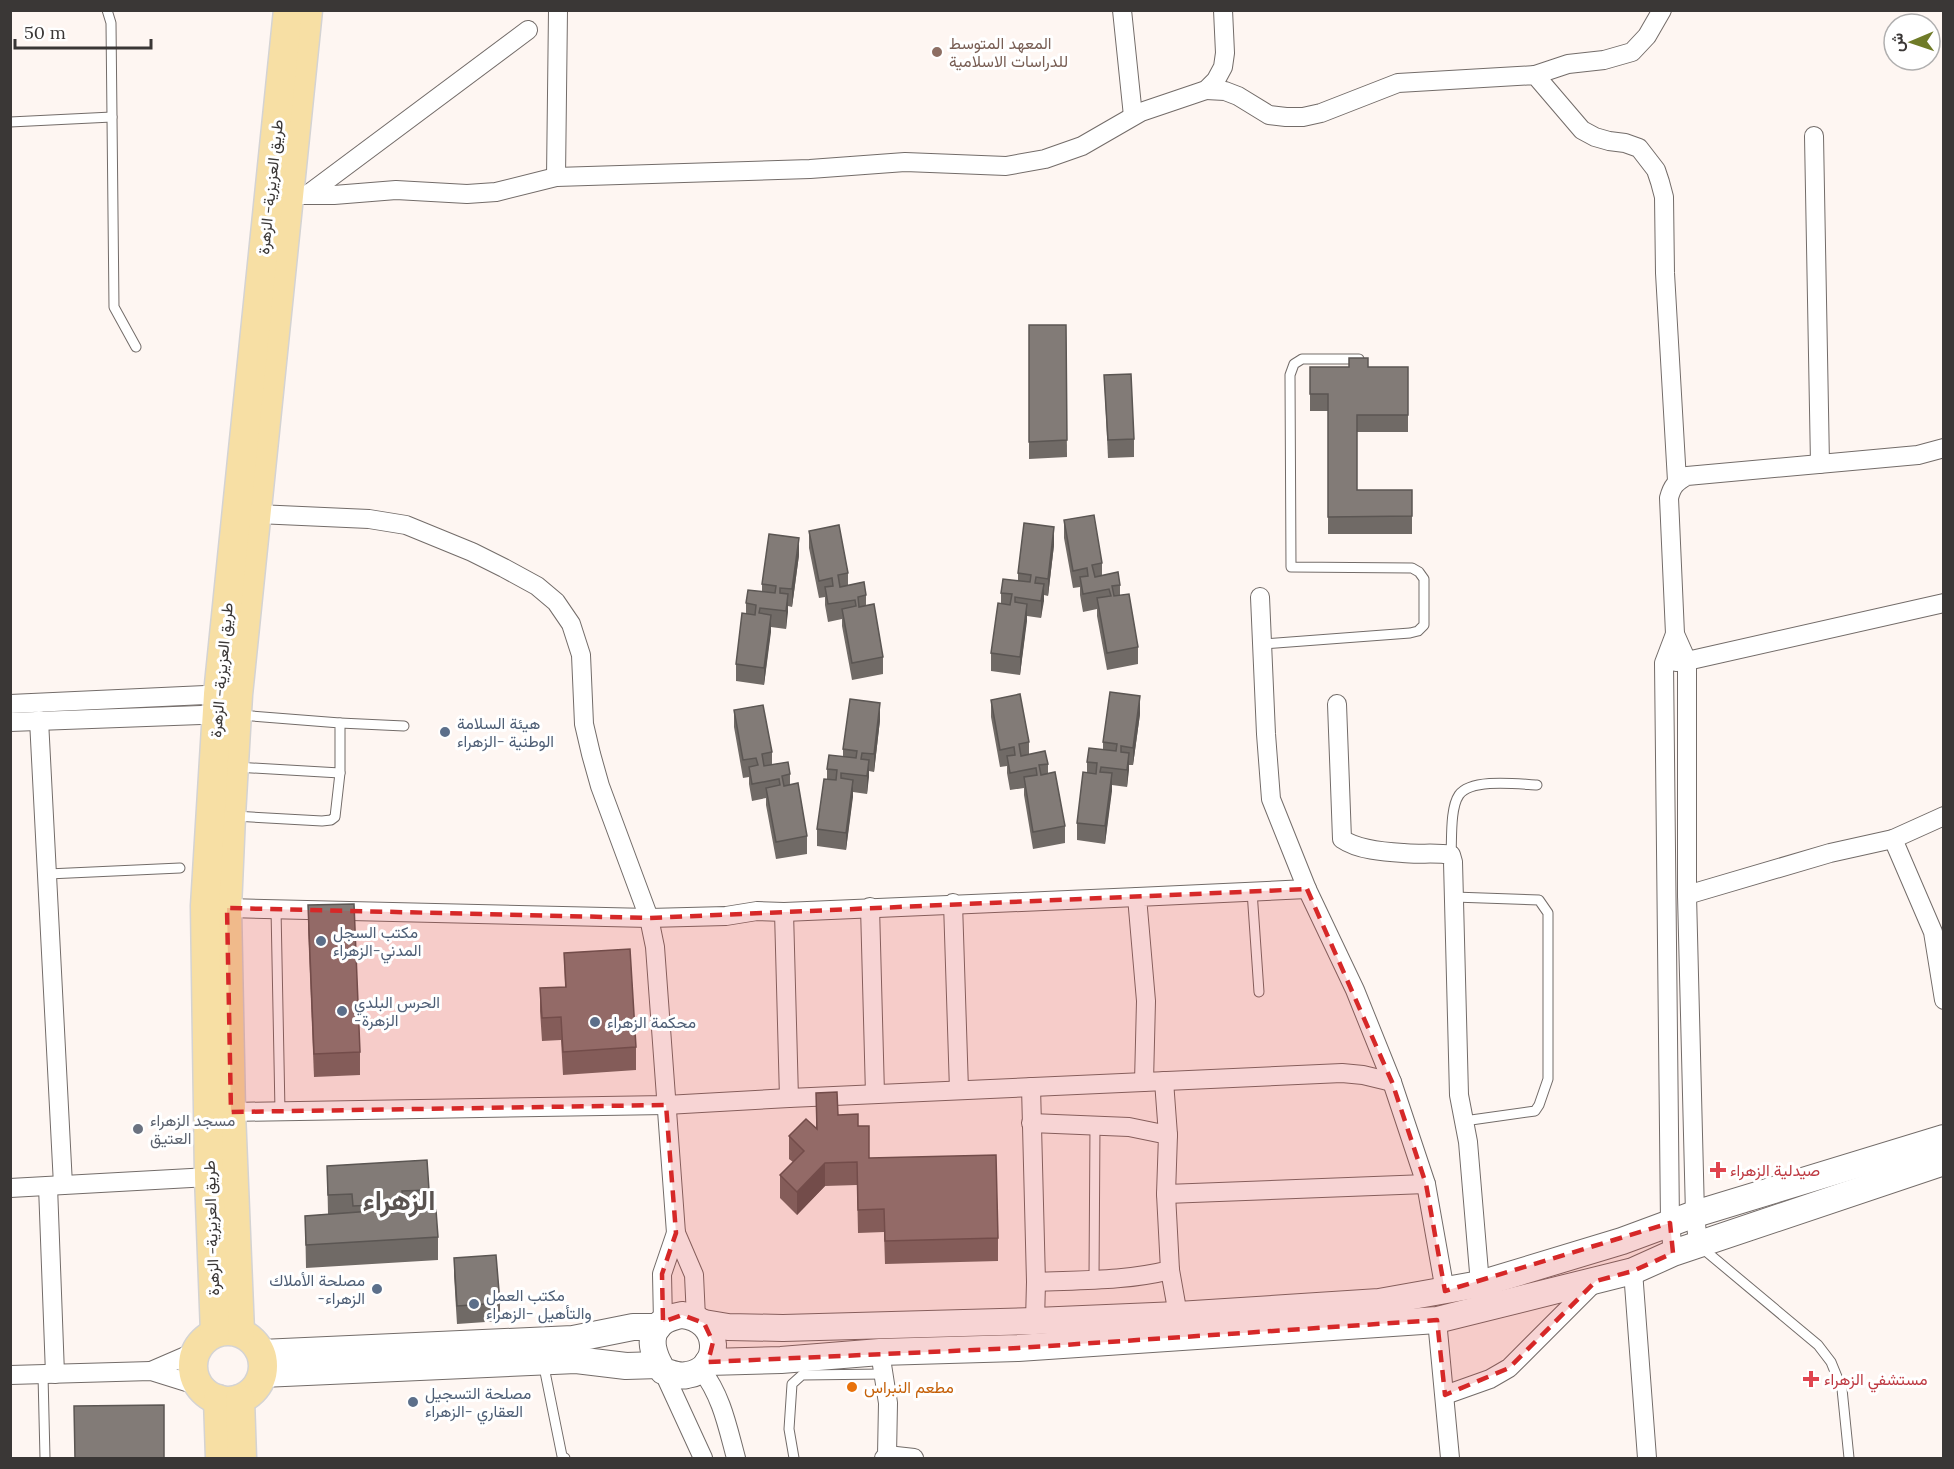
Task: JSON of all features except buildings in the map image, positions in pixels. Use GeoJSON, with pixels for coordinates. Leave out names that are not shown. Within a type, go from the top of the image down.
{"type":"FeatureCollection","features":[{"type":"Feature","properties":{"kind":"main road","name":"طريق العزيزية- الزهرة"},"geometry":{"type":"LineString","coordinates":[[217,1339],[209,1177],[205,906],[288,195],[288,10]]}},
{"type":"Feature","properties":{"kind":"main road","name":"طريق العزيزية- الزهرة"},"geometry":{"type":"LineString","coordinates":[[217,1339],[231,1112],[227,908],[234,767],[227,704],[257,514],[308,10]]}},
{"type":"Feature","properties":{"kind":"main road"},"geometry":{"type":"LineString","coordinates":[[219,1395],[254,1389],[262,1364],[253,1340],[217,1339],[193,1363],[194,1375],[219,1395],[242,1458]]}},
{"type":"Feature","properties":{"kind":"main road"},"geometry":{"type":"LineString","coordinates":[[219,1395],[220,1458]]}},
{"type":"Feature","properties":{"kind":"street"},"geometry":{"type":"LineString","coordinates":[[556,177],[558,10]]}},
{"type":"Feature","properties":{"kind":"street"},"geometry":{"type":"LineString","coordinates":[[1122,10],[1133,116]]}},
{"type":"Feature","properties":{"kind":"street"},"geometry":{"type":"LineString","coordinates":[[1206,90],[1216,80],[1223,67],[1226,53],[1223,10]]}},
{"type":"Feature","properties":{"kind":"street"},"geometry":{"type":"LineString","coordinates":[[288,195],[396,190],[468,194],[556,177],[810,169],[905,162],[1006,166],[1045,159],[1082,146],[1133,116],[1206,90],[1232,93],[1253,103],[1269,115],[1303,117],[1398,83],[1535,75],[1568,64],[1604,60],[1632,52],[1647,36],[1662,10]]}},
{"type":"Feature","properties":{"kind":"street"},"geometry":{"type":"LineString","coordinates":[[288,195],[528,30]]}},
{"type":"Feature","properties":{"kind":"street"},"geometry":{"type":"LineString","coordinates":[[1535,75],[1582,130],[1595,137],[1639,148],[1656,170],[1664,197],[1665,273],[1677,481]]}},
{"type":"Feature","properties":{"kind":"street"},"geometry":{"type":"LineString","coordinates":[[1814,136],[1820,464]]}},
{"type":"Feature","properties":{"kind":"street"},"geometry":{"type":"LineString","coordinates":[[1698,1244],[1695,1214],[1687,895],[1687,661],[1676,634],[1670,498],[1672,487],[1677,481],[1687,477],[1918,455],[1944,448]]}},
{"type":"Feature","properties":{"kind":"street"},"geometry":{"type":"LineString","coordinates":[[257,514],[369,519],[406,525],[472,552],[537,586],[556,602],[571,624],[581,655],[585,724],[600,786],[649,918],[655,947],[676,1233],[694,1275],[700,1320],[708,1329],[713,1342],[711,1356],[705,1366]]}},
{"type":"Feature","properties":{"kind":"street"},"geometry":{"type":"LineString","coordinates":[[1260,597],[1266,734],[1272,799],[1307,889],[1355,990],[1392,1082],[1426,1184],[1445,1292]]}},
{"type":"Feature","properties":{"kind":"street"},"geometry":{"type":"LineString","coordinates":[[1664,663],[1687,661],[1944,603]]}},
{"type":"Feature","properties":{"kind":"street"},"geometry":{"type":"LineString","coordinates":[[1673,1252],[1670,1223],[1664,663],[1676,634]]}},
{"type":"Feature","properties":{"kind":"street"},"geometry":{"type":"LineString","coordinates":[[10,704],[227,704]]}},
{"type":"Feature","properties":{"kind":"street"},"geometry":{"type":"LineString","coordinates":[[10,722],[227,704]]}},
{"type":"Feature","properties":{"kind":"street"},"geometry":{"type":"LineString","coordinates":[[1337,704],[1342,839],[1351,845],[1403,854],[1442,853],[1451,855],[1453,862],[1459,1095],[1468,1142],[1480,1284]]}},
{"type":"Feature","properties":{"kind":"street"},"geometry":{"type":"LineString","coordinates":[[39,720],[48,874],[56,1185],[49,1375]]}},
{"type":"Feature","properties":{"kind":"street"},"geometry":{"type":"LineString","coordinates":[[1687,895],[1830,853],[1893,839],[1944,816]]}},
{"type":"Feature","properties":{"kind":"street"},"geometry":{"type":"LineString","coordinates":[[1893,839],[1933,932],[1944,1000]]}},
{"type":"Feature","properties":{"kind":"street"},"geometry":{"type":"LineString","coordinates":[[227,908],[649,918],[726,916],[757,911],[784,912],[1307,889]]}},
{"type":"Feature","properties":{"kind":"street"},"geometry":{"type":"LineString","coordinates":[[1137,897],[1146,1001],[1144,1082]]}},
{"type":"Feature","properties":{"kind":"street"},"geometry":{"type":"LineString","coordinates":[[953,903],[959,1090]]}},
{"type":"Feature","properties":{"kind":"street"},"geometry":{"type":"LineString","coordinates":[[870,907],[875,1094]]}},
{"type":"Feature","properties":{"kind":"street"},"geometry":{"type":"LineString","coordinates":[[784,912],[789,1098]]}},
{"type":"Feature","properties":{"kind":"street"},"geometry":{"type":"LineString","coordinates":[[231,1112],[666,1106],[789,1098],[1342,1073],[1392,1082]]}},
{"type":"Feature","properties":{"kind":"street"},"geometry":{"type":"LineString","coordinates":[[1164,1081],[1168,1135],[1166,1194],[1170,1270],[1178,1315]]}},
{"type":"Feature","properties":{"kind":"street"},"geometry":{"type":"LineString","coordinates":[[1031,1087],[1035,1321]]}},
{"type":"Feature","properties":{"kind":"street"},"geometry":{"type":"LineString","coordinates":[[1031,1123],[1130,1127],[1168,1135]]}},
{"type":"Feature","properties":{"kind":"street"},"geometry":{"type":"LineString","coordinates":[[703,1458],[652,1346],[655,1333],[660,1325],[668,1318],[682,1314],[728,1327],[783,1328],[1178,1315],[1379,1302],[1480,1284],[1622,1241],[1695,1214],[1944,1138]]}},
{"type":"Feature","properties":{"kind":"street"},"geometry":{"type":"LineString","coordinates":[[262,1364],[576,1360],[661,1368],[680,1376],[688,1375],[705,1366],[781,1360],[882,1363],[1018,1348],[1437,1320],[1633,1271],[1673,1252],[1944,1162]]}},
{"type":"Feature","properties":{"kind":"street"},"geometry":{"type":"LineString","coordinates":[[10,1188],[209,1177]]}},
{"type":"Feature","properties":{"kind":"street"},"geometry":{"type":"LineString","coordinates":[[1166,1194],[1426,1184]]}},
{"type":"Feature","properties":{"kind":"street"},"geometry":{"type":"LineString","coordinates":[[660,1325],[662,1274],[676,1233]]}},
{"type":"Feature","properties":{"kind":"street"},"geometry":{"type":"LineString","coordinates":[[1036,1282],[1151,1275],[1170,1270]]}},
{"type":"Feature","properties":{"kind":"street"},"geometry":{"type":"LineString","coordinates":[[1633,1271],[1647,1458]]}},
{"type":"Feature","properties":{"kind":"street"},"geometry":{"type":"LineString","coordinates":[[1445,1395],[1490,1379],[1509,1368],[1596,1281]]}},
{"type":"Feature","properties":{"kind":"street"},"geometry":{"type":"LineString","coordinates":[[1437,1320],[1450,1458]]}},
{"type":"Feature","properties":{"kind":"street"},"geometry":{"type":"LineString","coordinates":[[262,1364],[573,1339],[660,1325]]}},
{"type":"Feature","properties":{"kind":"street"},"geometry":{"type":"LineString","coordinates":[[151,1371],[217,1339]]}},
{"type":"Feature","properties":{"kind":"street"},"geometry":{"type":"LineString","coordinates":[[882,1363],[888,1403],[885,1457],[914,1458]]}},
{"type":"Feature","properties":{"kind":"street"},"geometry":{"type":"LineString","coordinates":[[705,1366],[721,1404],[736,1458]]}},
{"type":"Feature","properties":{"kind":"street"},"geometry":{"type":"LineString","coordinates":[[10,1375],[151,1371],[219,1395]]}},
{"type":"Feature","properties":{"kind":"lane"},"geometry":{"type":"LineString","coordinates":[[107,10],[111,23],[114,307],[136,347]]}},
{"type":"Feature","properties":{"kind":"lane"},"geometry":{"type":"LineString","coordinates":[[10,122],[112,117]]}},
{"type":"Feature","properties":{"kind":"lane"},"geometry":{"type":"LineString","coordinates":[[1263,644],[1410,633],[1418,631],[1424,625],[1424,579],[1412,568],[1292,567],[1290,375],[1294,364],[1302,358],[1359,359]]}},
{"type":"Feature","properties":{"kind":"lane"},"geometry":{"type":"LineString","coordinates":[[227,704],[340,723],[404,726]]}},
{"type":"Feature","properties":{"kind":"lane"},"geometry":{"type":"LineString","coordinates":[[231,816],[322,821],[335,817],[340,773],[340,723]]}},
{"type":"Feature","properties":{"kind":"lane"},"geometry":{"type":"LineString","coordinates":[[234,767],[340,773]]}},
{"type":"Feature","properties":{"kind":"lane"},"geometry":{"type":"LineString","coordinates":[[1451,855],[1453,814],[1458,796],[1464,789],[1481,784],[1537,784]]}},
{"type":"Feature","properties":{"kind":"lane"},"geometry":{"type":"LineString","coordinates":[[48,874],[180,868]]}},
{"type":"Feature","properties":{"kind":"lane"},"geometry":{"type":"LineString","coordinates":[[1252,891],[1259,992]]}},
{"type":"Feature","properties":{"kind":"lane"},"geometry":{"type":"LineString","coordinates":[[1454,897],[1539,900],[1548,913],[1548,1078],[1539,1105],[1535,1111],[1464,1121]]}},
{"type":"Feature","properties":{"kind":"lane"},"geometry":{"type":"LineString","coordinates":[[276,909],[280,1111]]}},
{"type":"Feature","properties":{"kind":"lane"},"geometry":{"type":"LineString","coordinates":[[1094,1279],[1095,1125]]}},
{"type":"Feature","properties":{"kind":"lane"},"geometry":{"type":"LineString","coordinates":[[1698,1244],[1818,1345],[1831,1362],[1842,1389],[1849,1458]]}},
{"type":"Feature","properties":{"kind":"lane"},"geometry":{"type":"LineString","coordinates":[[542,1362],[562,1456],[565,1458]]}},
{"type":"Feature","properties":{"kind":"lane"},"geometry":{"type":"LineString","coordinates":[[794,1458],[789,1429],[792,1384],[802,1375],[882,1363]]}},
{"type":"Feature","properties":{"kind":"lane"},"geometry":{"type":"LineString","coordinates":[[45,1458],[49,1375]]}},
{"type":"Feature","properties":{"kind":"highlighted area"},"geometry":{"type":"Polygon","coordinates":[[[1307,889],[1392,1082],[1426,1184],[1445,1291],[1670,1223],[1673,1253],[1633,1271],[1596,1281],[1509,1368],[1445,1395],[1437,1320],[1018,1348],[708,1362],[713,1342],[704,1323],[682,1315],[663,1322],[662,1274],[676,1233],[666,1105],[231,1112],[227,908],[649,918],[1307,889]]]}},
{"type":"Feature","properties":{"kind":"place","name":"المعهد المتوسط للدراسات الاسلامية"},"geometry":{"type":"Point","coordinates":[937,52]}},
{"type":"Feature","properties":{"kind":"place","name":"هيئة السلامة الوطنية -الزهراء"},"geometry":{"type":"Point","coordinates":[445,732]}},
{"type":"Feature","properties":{"kind":"place","name":"مكتب السجل المدني-الزهراء"},"geometry":{"type":"Point","coordinates":[321,941]}},
{"type":"Feature","properties":{"kind":"place","name":"الحرس البلدي -الزهرة"},"geometry":{"type":"Point","coordinates":[342,1011]}},
{"type":"Feature","properties":{"kind":"place","name":"محكمة الزهراء"},"geometry":{"type":"Point","coordinates":[595,1022]}},
{"type":"Feature","properties":{"kind":"place","name":"مسجد الزهراء العتيق"},"geometry":{"type":"Point","coordinates":[138,1129]}},
{"type":"Feature","properties":{"kind":"place","name":"صيدلية الزهراء"},"geometry":{"type":"Point","coordinates":[1718,1170]}},
{"type":"Feature","properties":{"kind":"place","name":"مصلحة الأملاك -الزهراء"},"geometry":{"type":"Point","coordinates":[377,1289]}},
{"type":"Feature","properties":{"kind":"place","name":"مكتب العمل والتأهيل -الزهراء"},"geometry":{"type":"Point","coordinates":[474,1304]}},
{"type":"Feature","properties":{"kind":"place","name":"مستشفي الزهراء"},"geometry":{"type":"Point","coordinates":[1811,1379]}},
{"type":"Feature","properties":{"kind":"place","name":"مطعم النبراس"},"geometry":{"type":"Point","coordinates":[852,1387]}},
{"type":"Feature","properties":{"kind":"place","name":"مصلحة التسجيل العقاري -الزهراء"},"geometry":{"type":"Point","coordinates":[413,1402]}},
{"type":"Feature","properties":{"kind":"district","name":"الزهراء"},"geometry":{"type":"Point","coordinates":[399,1200]}}]}
